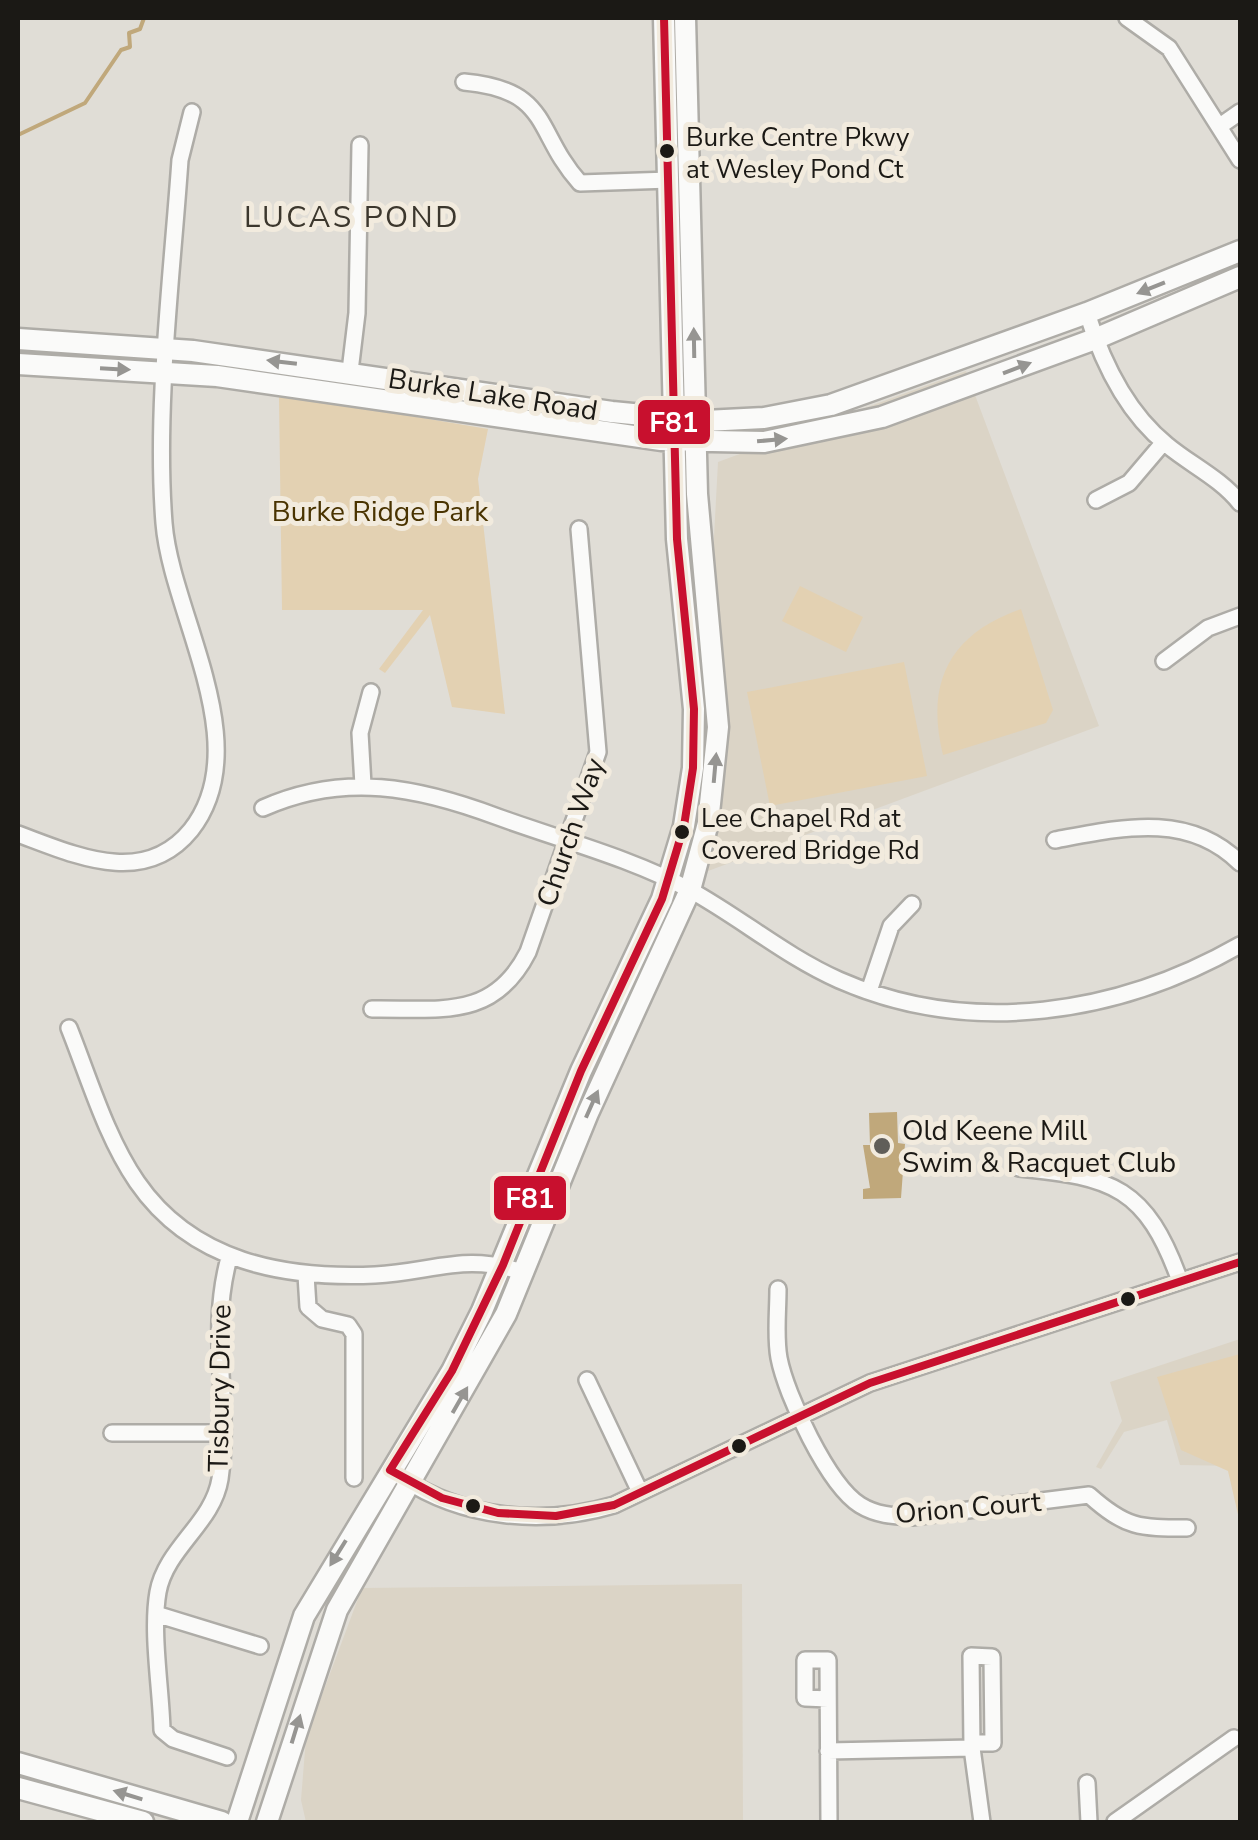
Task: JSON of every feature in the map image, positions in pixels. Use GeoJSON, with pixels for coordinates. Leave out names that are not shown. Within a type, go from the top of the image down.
{"type":"FeatureCollection","features":[{"type":"Feature","properties":{"kind":"main road"},"geometry":{"type":"LineString","coordinates":[[267,1822],[330,1626],[492,1342],[525,1273],[588,1113],[690,890],[708,823],[718,727],[670,180],[664,18]]}},
{"type":"Feature","properties":{"kind":"main road"},"geometry":{"type":"LineString","coordinates":[[685,18],[689,426]]}},
{"type":"Feature","properties":{"kind":"main road","name":"Burke Lake Road"},"geometry":{"type":"LineString","coordinates":[[18,364],[168,373],[674,440],[689,426],[817,409],[1087,313],[1240,251]]}},
{"type":"Feature","properties":{"kind":"main road","name":"Burke Lake Road"},"geometry":{"type":"LineString","coordinates":[[18,338],[168,348],[350,371],[612,412],[764,442],[837,429],[960,390],[1095,339],[1240,277]]}},
{"type":"Feature","properties":{"kind":"main road"},"geometry":{"type":"LineString","coordinates":[[237,1822],[304,1616],[452,1370],[503,1265],[581,1071],[669,880],[684,826],[694,736],[693,680],[676,539],[674,440]]}},
{"type":"Feature","properties":{"kind":"main road"},"geometry":{"type":"LineString","coordinates":[[18,1763],[222,1822]]}},
{"type":"Feature","properties":{"kind":"main road"},"geometry":{"type":"LineString","coordinates":[[18,1788],[142,1822]]}},
{"type":"Feature","properties":{"kind":"street"},"geometry":{"type":"LineString","coordinates":[[1127,18],[1168,48],[1240,160]]}},
{"type":"Feature","properties":{"kind":"street"},"geometry":{"type":"LineString","coordinates":[[464,82],[520,96],[535,111],[580,184],[670,180]]}},
{"type":"Feature","properties":{"kind":"street"},"geometry":{"type":"LineString","coordinates":[[18,834],[91,861],[124,865],[154,858],[194,827],[213,784],[214,730],[204,673],[164,527],[168,348],[180,160],[192,112]]}},
{"type":"Feature","properties":{"kind":"street"},"geometry":{"type":"LineString","coordinates":[[1220,126],[1240,112]]}},
{"type":"Feature","properties":{"kind":"street"},"geometry":{"type":"LineString","coordinates":[[350,371],[357,313],[360,145]]}},
{"type":"Feature","properties":{"kind":"street"},"geometry":{"type":"LineString","coordinates":[[1087,313],[1095,339],[1133,409],[1164,443],[1240,503]]}},
{"type":"Feature","properties":{"kind":"street"},"geometry":{"type":"LineString","coordinates":[[1096,500],[1129,483],[1164,443]]}},
{"type":"Feature","properties":{"kind":"street","name":"Church Way"},"geometry":{"type":"LineString","coordinates":[[372,1009],[459,1008],[504,989],[528,952],[592,780],[599,734],[579,529]]}},
{"type":"Feature","properties":{"kind":"street"},"geometry":{"type":"LineString","coordinates":[[1164,660],[1208,628],[1240,616]]}},
{"type":"Feature","properties":{"kind":"street"},"geometry":{"type":"LineString","coordinates":[[363,785],[360,732],[372,692]]}},
{"type":"Feature","properties":{"kind":"street"},"geometry":{"type":"LineString","coordinates":[[263,808],[316,789],[363,785],[440,795],[669,880],[804,963],[869,991],[974,1012],[1028,1013],[1086,1006],[1142,992],[1196,970],[1240,945]]}},
{"type":"Feature","properties":{"kind":"street"},"geometry":{"type":"LineString","coordinates":[[1055,840],[1126,827],[1165,826],[1212,841],[1240,862]]}},
{"type":"Feature","properties":{"kind":"street"},"geometry":{"type":"LineString","coordinates":[[869,991],[891,926],[912,904]]}},
{"type":"Feature","properties":{"kind":"street"},"geometry":{"type":"LineString","coordinates":[[69,1028],[136,1182],[172,1221],[229,1258],[306,1274],[407,1272],[474,1260],[525,1273]]}},
{"type":"Feature","properties":{"kind":"street"},"geometry":{"type":"LineString","coordinates":[[1018,1168],[1081,1174],[1114,1186],[1142,1207],[1157,1227],[1180,1281]]}},
{"type":"Feature","properties":{"kind":"street","name":"Tisbury Drive"},"geometry":{"type":"LineString","coordinates":[[227,1757],[173,1739],[162,1730],[158,1591],[176,1554],[208,1512],[218,1488],[223,1432],[218,1299],[229,1258]]}},
{"type":"Feature","properties":{"kind":"street"},"geometry":{"type":"LineString","coordinates":[[390,1470],[412,1485],[459,1504],[527,1518],[588,1512],[640,1492],[870,1382],[1240,1262]]}},
{"type":"Feature","properties":{"kind":"street"},"geometry":{"type":"LineString","coordinates":[[306,1274],[308,1307],[322,1319],[348,1325],[354,1334],[354,1478]]}},
{"type":"Feature","properties":{"kind":"street","name":"Orion Court"},"geometry":{"type":"LineString","coordinates":[[778,1289],[779,1359],[802,1414],[841,1488],[860,1504],[884,1516],[912,1517],[1089,1495],[1119,1522],[1187,1528]]}},
{"type":"Feature","properties":{"kind":"street"},"geometry":{"type":"LineString","coordinates":[[587,1380],[640,1492]]}},
{"type":"Feature","properties":{"kind":"street"},"geometry":{"type":"LineString","coordinates":[[112,1433],[223,1432]]}},
{"type":"Feature","properties":{"kind":"street"},"geometry":{"type":"LineString","coordinates":[[158,1616],[260,1646]]}},
{"type":"Feature","properties":{"kind":"street"},"geometry":{"type":"LineString","coordinates":[[828,1751],[972,1746],[992,1744],[992,1657],[971,1656],[972,1746],[982,1822]]}},
{"type":"Feature","properties":{"kind":"street"},"geometry":{"type":"LineString","coordinates":[[828,1699],[829,1822]]}},
{"type":"Feature","properties":{"kind":"street"},"geometry":{"type":"LineString","coordinates":[[1115,1822],[1234,1738]]}},
{"type":"Feature","properties":{"kind":"street"},"geometry":{"type":"LineString","coordinates":[[1087,1783],[1089,1822]]}},
{"type":"Feature","properties":{"kind":"shaded area"},"geometry":{"type":"Polygon","coordinates":[[[966,371],[1099,726],[708,871],[720,823],[710,724],[708,650],[718,462],[966,371]]]}},
{"type":"Feature","properties":{"kind":"shaded area"},"geometry":{"type":"Polygon","coordinates":[[[897,1112],[898,1143],[905,1144],[901,1198],[863,1199],[863,1189],[870,1188],[863,1145],[870,1145],[869,1113],[897,1112]]]}},
{"type":"Feature","properties":{"kind":"shaded area"},"geometry":{"type":"Polygon","coordinates":[[[1240,1339],[1240,1583],[1239,1466],[1180,1465],[1167,1420],[1124,1432],[1101,1469],[1096,1467],[1122,1421],[1110,1382],[1240,1339]]]}},
{"type":"Feature","properties":{"kind":"shaded area"},"geometry":{"type":"Polygon","coordinates":[[[742,1584],[743,1822],[306,1822],[301,1800],[306,1738],[362,1588],[742,1584]]]}},
{"type":"Feature","properties":{"kind":"green space","name":"Burke Ridge Park"},"geometry":{"type":"Polygon","coordinates":[[[286,395],[488,429],[478,479],[505,714],[452,707],[430,615],[385,673],[379,669],[423,610],[282,610],[279,397],[286,395]]]}},
{"type":"Feature","properties":{"kind":"green space"},"geometry":{"type":"Polygon","coordinates":[[[800,586],[863,617],[846,652],[782,621],[800,586]]]}},
{"type":"Feature","properties":{"kind":"green space"},"geometry":{"type":"Polygon","coordinates":[[[1021,609],[1053,710],[1046,723],[943,755],[938,705],[949,664],[976,632],[1021,609]]]}},
{"type":"Feature","properties":{"kind":"green space"},"geometry":{"type":"Polygon","coordinates":[[[904,662],[927,776],[770,806],[747,692],[904,662]]]}},
{"type":"Feature","properties":{"kind":"green space"},"geometry":{"type":"Polygon","coordinates":[[[1240,1354],[1240,1523],[1228,1471],[1181,1450],[1157,1377],[1240,1354]]]}},
{"type":"Feature","properties":{"kind":"waterway"},"geometry":{"type":"LineString","coordinates":[[18,135],[85,103],[121,50],[130,47],[129,33],[140,29],[144,18]]}},
{"type":"Feature","properties":{"kind":"transit line","name":"F81"},"geometry":{"type":"LineString","coordinates":[[664,18],[677,539],[694,709],[693,768],[684,826],[662,899],[581,1071],[503,1265],[452,1371],[390,1470],[442,1498],[498,1513],[556,1516],[614,1505],[870,1383],[1240,1262]]}},
{"type":"Feature","properties":{"kind":"place","name":"Burke Centre Pkwy at Wesley Pond Ct"},"geometry":{"type":"Point","coordinates":[667,151]}},
{"type":"Feature","properties":{"kind":"place","name":"Lee Chapel Rd at Covered Bridge Rd"},"geometry":{"type":"Point","coordinates":[682,832]}},
{"type":"Feature","properties":{"kind":"place","name":"Old Keene Mill Swim & Racquet Club"},"geometry":{"type":"Point","coordinates":[882,1146]}},
{"type":"Feature","properties":{"kind":"district","name":"LUCAS POND"},"geometry":{"type":"Point","coordinates":[352,217]}}]}
